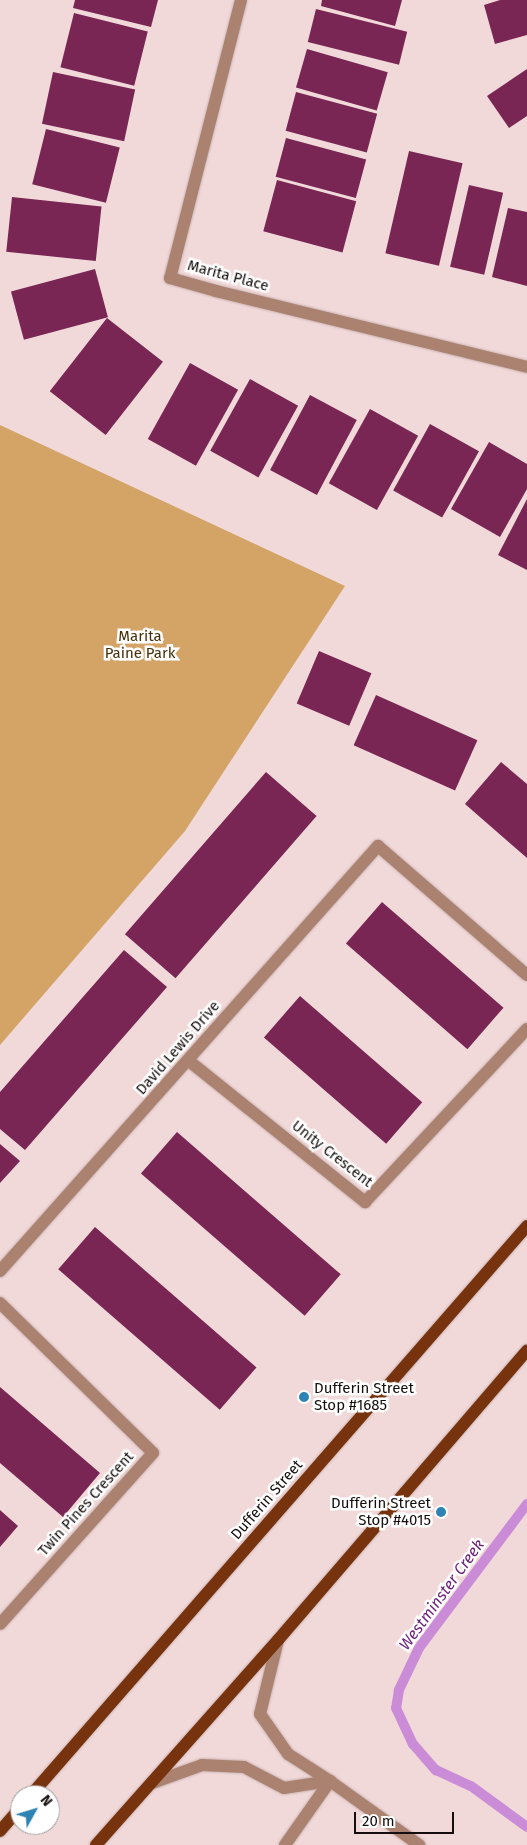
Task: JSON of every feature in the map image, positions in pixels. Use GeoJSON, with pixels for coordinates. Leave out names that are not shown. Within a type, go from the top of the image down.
{"type":"FeatureCollection","features":[{"type":"Feature","properties":{"kind":"main road","name":"Dufferin Street"},"geometry":{"type":"LineString","coordinates":[[40,1785],[527,1226]]}},
{"type":"Feature","properties":{"kind":"main road"},"geometry":{"type":"LineString","coordinates":[[96,1845],[278,1640],[527,1350]]}},
{"type":"Feature","properties":{"kind":"main road"},"geometry":{"type":"LineString","coordinates":[[0,1831],[10,1820]]}},
{"type":"Feature","properties":{"kind":"street","name":"Marita Place"},"geometry":{"type":"LineString","coordinates":[[241,0],[170,278],[527,367]]}},
{"type":"Feature","properties":{"kind":"street","name":"David Lewis Drive"},"geometry":{"type":"LineString","coordinates":[[0,1271],[189,1061],[378,846],[527,975]]}},
{"type":"Feature","properties":{"kind":"street","name":"Unity Crescent"},"geometry":{"type":"LineString","coordinates":[[189,1061],[365,1202],[527,1029]]}},
{"type":"Feature","properties":{"kind":"street","name":"Twin Pines Crescent"},"geometry":{"type":"LineString","coordinates":[[0,1303],[153,1453],[0,1624]]}},
{"type":"Feature","properties":{"kind":"street"},"geometry":{"type":"LineString","coordinates":[[278,1640],[260,1714],[288,1754],[330,1781],[418,1845]]}},
{"type":"Feature","properties":{"kind":"street"},"geometry":{"type":"LineString","coordinates":[[152,1783],[202,1765],[244,1767],[284,1788],[330,1781]]}},
{"type":"Feature","properties":{"kind":"street"},"geometry":{"type":"LineString","coordinates":[[285,1845],[330,1781]]}},
{"type":"Feature","properties":{"kind":"green space","name":"Marita Paine Park"},"geometry":{"type":"Polygon","coordinates":[[[0,425],[345,586],[185,831],[0,1045],[0,425]]]}},
{"type":"Feature","properties":{"kind":"building"},"geometry":{"type":"Polygon","coordinates":[[[75,0],[158,0],[151,27],[73,8],[75,0]]]}},
{"type":"Feature","properties":{"kind":"building"},"geometry":{"type":"Polygon","coordinates":[[[322,0],[402,0],[395,26],[321,6],[322,0]]]}},
{"type":"Feature","properties":{"kind":"building"},"geometry":{"type":"Polygon","coordinates":[[[500,0],[527,0],[527,35],[495,44],[484,5],[500,0]]]}},
{"type":"Feature","properties":{"kind":"building"},"geometry":{"type":"Polygon","coordinates":[[[316,9],[407,32],[399,65],[308,42],[316,9]]]}},
{"type":"Feature","properties":{"kind":"building"},"geometry":{"type":"Polygon","coordinates":[[[74,13],[148,31],[134,86],[60,67],[74,13]]]}},
{"type":"Feature","properties":{"kind":"building"},"geometry":{"type":"Polygon","coordinates":[[[307,49],[388,72],[377,111],[296,87],[307,49]]]}},
{"type":"Feature","properties":{"kind":"building"},"geometry":{"type":"Polygon","coordinates":[[[527,69],[527,116],[509,128],[487,96],[527,69]]]}},
{"type":"Feature","properties":{"kind":"building"},"geometry":{"type":"Polygon","coordinates":[[[53,72],[135,89],[124,141],[42,124],[53,72]]]}},
{"type":"Feature","properties":{"kind":"building"},"geometry":{"type":"Polygon","coordinates":[[[296,92],[377,114],[367,152],[286,131],[296,92]]]}},
{"type":"Feature","properties":{"kind":"building"},"geometry":{"type":"Polygon","coordinates":[[[46,129],[120,147],[106,203],[32,184],[46,129]]]}},
{"type":"Feature","properties":{"kind":"building"},"geometry":{"type":"Polygon","coordinates":[[[286,138],[366,159],[356,198],[276,177],[286,138]]]}},
{"type":"Feature","properties":{"kind":"building"},"geometry":{"type":"Polygon","coordinates":[[[409,151],[463,163],[439,266],[385,253],[409,151]]]}},
{"type":"Feature","properties":{"kind":"building"},"geometry":{"type":"Polygon","coordinates":[[[277,180],[356,201],[342,252],[263,231],[277,180]]]}},
{"type":"Feature","properties":{"kind":"building"},"geometry":{"type":"Polygon","coordinates":[[[469,185],[503,193],[484,275],[450,267],[469,185]]]}},
{"type":"Feature","properties":{"kind":"building"},"geometry":{"type":"Polygon","coordinates":[[[12,197],[102,206],[96,261],[6,252],[12,197]]]}},
{"type":"Feature","properties":{"kind":"building"},"geometry":{"type":"Polygon","coordinates":[[[508,208],[527,212],[527,286],[492,277],[508,208]]]}},
{"type":"Feature","properties":{"kind":"building"},"geometry":{"type":"Polygon","coordinates":[[[95,269],[108,317],[24,340],[11,292],[95,269]]]}},
{"type":"Feature","properties":{"kind":"building"},"geometry":{"type":"Polygon","coordinates":[[[107,318],[163,362],[106,435],[50,391],[107,318]]]}},
{"type":"Feature","properties":{"kind":"building"},"geometry":{"type":"Polygon","coordinates":[[[190,363],[238,390],[196,466],[148,439],[190,363]]]}},
{"type":"Feature","properties":{"kind":"building"},"geometry":{"type":"Polygon","coordinates":[[[250,379],[298,406],[258,477],[210,451],[250,379]]]}},
{"type":"Feature","properties":{"kind":"building"},"geometry":{"type":"Polygon","coordinates":[[[310,395],[357,420],[317,495],[270,470],[310,395]]]}},
{"type":"Feature","properties":{"kind":"building"},"geometry":{"type":"Polygon","coordinates":[[[370,409],[418,436],[377,510],[329,483],[370,409]]]}},
{"type":"Feature","properties":{"kind":"building"},"geometry":{"type":"Polygon","coordinates":[[[430,424],[479,451],[442,518],[393,490],[430,424]]]}},
{"type":"Feature","properties":{"kind":"building"},"geometry":{"type":"Polygon","coordinates":[[[489,442],[527,464],[527,489],[500,537],[451,509],[489,442]]]}},
{"type":"Feature","properties":{"kind":"building"},"geometry":{"type":"Polygon","coordinates":[[[527,499],[527,570],[498,555],[527,499]]]}},
{"type":"Feature","properties":{"kind":"building"},"geometry":{"type":"Polygon","coordinates":[[[319,651],[371,673],[349,726],[297,703],[319,651]]]}},
{"type":"Feature","properties":{"kind":"building"},"geometry":{"type":"Polygon","coordinates":[[[376,695],[477,740],[455,790],[354,745],[376,695]]]}},
{"type":"Feature","properties":{"kind":"building"},"geometry":{"type":"Polygon","coordinates":[[[501,762],[527,784],[527,858],[465,804],[501,762]]]}},
{"type":"Feature","properties":{"kind":"building"},"geometry":{"type":"Polygon","coordinates":[[[266,772],[317,816],[176,978],[125,934],[266,772]]]}},
{"type":"Feature","properties":{"kind":"building"},"geometry":{"type":"Polygon","coordinates":[[[382,902],[504,1008],[467,1049],[346,944],[382,902]]]}},
{"type":"Feature","properties":{"kind":"building"},"geometry":{"type":"Polygon","coordinates":[[[124,950],[167,987],[25,1150],[0,1129],[0,1092],[124,950]]]}},
{"type":"Feature","properties":{"kind":"building"},"geometry":{"type":"Polygon","coordinates":[[[300,996],[422,1102],[386,1144],[264,1038],[300,996]]]}},
{"type":"Feature","properties":{"kind":"building"},"geometry":{"type":"Polygon","coordinates":[[[177,1132],[341,1274],[305,1316],[141,1174],[177,1132]]]}},
{"type":"Feature","properties":{"kind":"building"},"geometry":{"type":"Polygon","coordinates":[[[0,1144],[20,1161],[0,1183],[0,1144]]]}},
{"type":"Feature","properties":{"kind":"building"},"geometry":{"type":"Polygon","coordinates":[[[95,1227],[257,1367],[220,1410],[58,1269],[95,1227]]]}},
{"type":"Feature","properties":{"kind":"building"},"geometry":{"type":"Polygon","coordinates":[[[0,1387],[100,1473],[63,1517],[0,1463],[0,1387]]]}},
{"type":"Feature","properties":{"kind":"building"},"geometry":{"type":"Polygon","coordinates":[[[0,1510],[18,1526],[0,1547],[0,1510]]]}},
{"type":"Feature","properties":{"kind":"waterway","name":"Westminster Creek"},"geometry":{"type":"LineString","coordinates":[[527,1504],[419,1648],[399,1690],[396,1708],[413,1744],[436,1770],[471,1786],[527,1827]]}},
{"type":"Feature","properties":{"kind":"place","name":"Dufferin Street Stop #1685"},"geometry":{"type":"Point","coordinates":[304,1397]}},
{"type":"Feature","properties":{"kind":"place","name":"Dufferin Street Stop #4015"},"geometry":{"type":"Point","coordinates":[441,1512]}}]}
